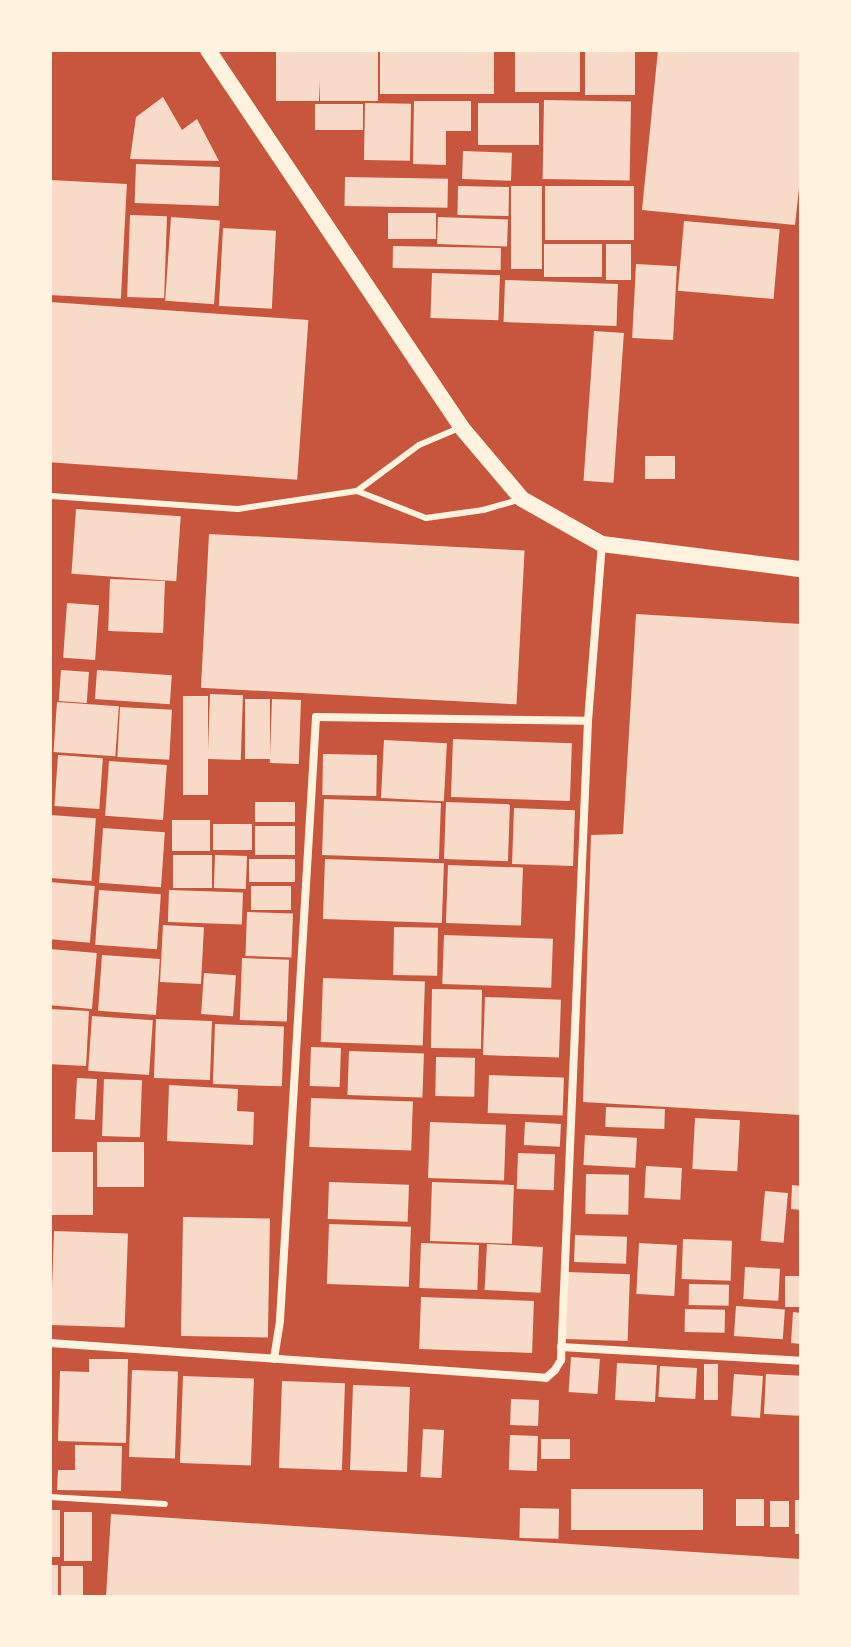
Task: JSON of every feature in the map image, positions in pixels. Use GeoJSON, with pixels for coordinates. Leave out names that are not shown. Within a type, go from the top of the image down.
{"type":"FeatureCollection","features":[{"type":"Feature","properties":{"kind":"main road"},"geometry":{"type":"LineString","coordinates":[[208,50],[461,427],[522,499],[602,544],[801,569]]}},
{"type":"Feature","properties":{"kind":"street"},"geometry":{"type":"LineString","coordinates":[[50,1343],[546,1378],[561,1360],[588,721],[602,544]]}},
{"type":"Feature","properties":{"kind":"street"},"geometry":{"type":"LineString","coordinates":[[274,1359],[280,1320],[316,717],[588,721]]}},
{"type":"Feature","properties":{"kind":"street"},"geometry":{"type":"LineString","coordinates":[[561,1347],[801,1361]]}},
{"type":"Feature","properties":{"kind":"lane"},"geometry":{"type":"LineString","coordinates":[[51,496],[238,509],[357,491],[419,445],[461,427]]}},
{"type":"Feature","properties":{"kind":"lane"},"geometry":{"type":"LineString","coordinates":[[357,491],[426,518],[483,510],[522,499]]}},
{"type":"Feature","properties":{"kind":"lane"},"geometry":{"type":"LineString","coordinates":[[50,1497],[165,1504]]}},
{"type":"Feature","properties":{"kind":"building"},"geometry":{"type":"Polygon","coordinates":[[[276,50],[378,50],[378,101],[320,101],[320,81],[319,101],[276,101],[276,50]]]}},
{"type":"Feature","properties":{"kind":"building"},"geometry":{"type":"Polygon","coordinates":[[[380,50],[494,50],[494,94],[380,94],[380,50]]]}},
{"type":"Feature","properties":{"kind":"building"},"geometry":{"type":"Polygon","coordinates":[[[515,50],[580,50],[580,92],[515,92],[515,50]]]}},
{"type":"Feature","properties":{"kind":"building"},"geometry":{"type":"Polygon","coordinates":[[[585,50],[635,50],[635,95],[585,95],[585,50]]]}},
{"type":"Feature","properties":{"kind":"building"},"geometry":{"type":"Polygon","coordinates":[[[658,50],[801,50],[801,170],[795,225],[642,210],[658,50]]]}},
{"type":"Feature","properties":{"kind":"building"},"geometry":{"type":"Polygon","coordinates":[[[163,97],[182,130],[197,119],[219,161],[130,159],[136,117],[163,97]]]}},
{"type":"Feature","properties":{"kind":"building"},"geometry":{"type":"Polygon","coordinates":[[[544,100],[631,102],[630,181],[543,179],[544,100]]]}},
{"type":"Feature","properties":{"kind":"building"},"geometry":{"type":"Polygon","coordinates":[[[414,101],[471,101],[471,131],[446,131],[446,165],[413,164],[414,101]]]}},
{"type":"Feature","properties":{"kind":"building"},"geometry":{"type":"Polygon","coordinates":[[[365,103],[411,104],[410,161],[364,160],[365,103]]]}},
{"type":"Feature","properties":{"kind":"building"},"geometry":{"type":"Polygon","coordinates":[[[478,103],[539,103],[539,145],[478,145],[478,103]]]}},
{"type":"Feature","properties":{"kind":"building"},"geometry":{"type":"Polygon","coordinates":[[[315,104],[363,104],[363,130],[315,130],[315,104]]]}},
{"type":"Feature","properties":{"kind":"building"},"geometry":{"type":"Polygon","coordinates":[[[463,151],[512,153],[511,181],[462,179],[463,151]]]}},
{"type":"Feature","properties":{"kind":"building"},"geometry":{"type":"Polygon","coordinates":[[[136,164],[220,167],[219,206],[135,203],[136,164]]]}},
{"type":"Feature","properties":{"kind":"building"},"geometry":{"type":"Polygon","coordinates":[[[345,177],[448,179],[447,208],[344,206],[345,177]]]}},
{"type":"Feature","properties":{"kind":"building"},"geometry":{"type":"Polygon","coordinates":[[[50,180],[127,184],[121,299],[50,295],[50,180]]]}},
{"type":"Feature","properties":{"kind":"building"},"geometry":{"type":"Polygon","coordinates":[[[458,186],[509,187],[508,216],[457,215],[458,186]]]}},
{"type":"Feature","properties":{"kind":"building"},"geometry":{"type":"Polygon","coordinates":[[[511,186],[542,186],[542,269],[511,269],[511,186]]]}},
{"type":"Feature","properties":{"kind":"building"},"geometry":{"type":"Polygon","coordinates":[[[545,186],[634,186],[634,240],[545,240],[545,186]]]}},
{"type":"Feature","properties":{"kind":"building"},"geometry":{"type":"Polygon","coordinates":[[[388,213],[436,213],[436,239],[388,239],[388,213]]]}},
{"type":"Feature","properties":{"kind":"building"},"geometry":{"type":"Polygon","coordinates":[[[130,215],[167,216],[164,298],[127,297],[130,215]]]}},
{"type":"Feature","properties":{"kind":"building"},"geometry":{"type":"Polygon","coordinates":[[[171,217],[220,220],[214,304],[165,301],[171,217]]]}},
{"type":"Feature","properties":{"kind":"building"},"geometry":{"type":"Polygon","coordinates":[[[438,217],[508,219],[507,246],[437,244],[438,217]]]}},
{"type":"Feature","properties":{"kind":"building"},"geometry":{"type":"Polygon","coordinates":[[[684,221],[780,229],[774,299],[678,291],[684,221]]]}},
{"type":"Feature","properties":{"kind":"building"},"geometry":{"type":"Polygon","coordinates":[[[223,228],[276,231],[272,309],[219,306],[223,228]]]}},
{"type":"Feature","properties":{"kind":"building"},"geometry":{"type":"Polygon","coordinates":[[[544,244],[602,244],[602,277],[544,277],[544,244]]]}},
{"type":"Feature","properties":{"kind":"building"},"geometry":{"type":"Polygon","coordinates":[[[606,244],[631,244],[631,280],[606,280],[606,244]]]}},
{"type":"Feature","properties":{"kind":"building"},"geometry":{"type":"Polygon","coordinates":[[[393,246],[501,248],[501,270],[393,268],[393,246]]]}},
{"type":"Feature","properties":{"kind":"building"},"geometry":{"type":"Polygon","coordinates":[[[636,264],[677,266],[673,340],[632,338],[636,264]]]}},
{"type":"Feature","properties":{"kind":"building"},"geometry":{"type":"Polygon","coordinates":[[[432,273],[500,275],[498,320],[430,318],[432,273]]]}},
{"type":"Feature","properties":{"kind":"building"},"geometry":{"type":"Polygon","coordinates":[[[505,280],[618,284],[616,326],[504,322],[505,280]]]}},
{"type":"Feature","properties":{"kind":"building"},"geometry":{"type":"Polygon","coordinates":[[[50,302],[308,320],[297,480],[50,462],[50,302]]]}},
{"type":"Feature","properties":{"kind":"building"},"geometry":{"type":"Polygon","coordinates":[[[594,331],[624,333],[613,483],[584,481],[594,331]]]}},
{"type":"Feature","properties":{"kind":"building"},"geometry":{"type":"Polygon","coordinates":[[[645,456],[675,456],[675,479],[645,479],[645,456]]]}},
{"type":"Feature","properties":{"kind":"building"},"geometry":{"type":"Polygon","coordinates":[[[76,509],[181,516],[176,581],[71,574],[76,509]]]}},
{"type":"Feature","properties":{"kind":"building"},"geometry":{"type":"Polygon","coordinates":[[[209,534],[525,551],[517,704],[201,688],[209,534]]]}},
{"type":"Feature","properties":{"kind":"building"},"geometry":{"type":"Polygon","coordinates":[[[110,579],[165,581],[163,633],[108,631],[110,579]]]}},
{"type":"Feature","properties":{"kind":"building"},"geometry":{"type":"Polygon","coordinates":[[[67,603],[99,605],[95,660],[63,658],[67,603]]]}},
{"type":"Feature","properties":{"kind":"building"},"geometry":{"type":"Polygon","coordinates":[[[636,614],[801,624],[801,1115],[583,1102],[591,835],[623,834],[636,614]]]}},
{"type":"Feature","properties":{"kind":"building"},"geometry":{"type":"Polygon","coordinates":[[[61,670],[89,672],[87,703],[59,701],[61,670]]]}},
{"type":"Feature","properties":{"kind":"building"},"geometry":{"type":"Polygon","coordinates":[[[97,670],[172,675],[170,704],[95,699],[97,670]]]}},
{"type":"Feature","properties":{"kind":"building"},"geometry":{"type":"Polygon","coordinates":[[[210,694],[243,695],[241,760],[208,759],[210,694]]]}},
{"type":"Feature","properties":{"kind":"building"},"geometry":{"type":"Polygon","coordinates":[[[183,696],[208,696],[208,795],[183,795],[183,696]]]}},
{"type":"Feature","properties":{"kind":"building"},"geometry":{"type":"Polygon","coordinates":[[[245,699],[270,699],[270,759],[245,759],[245,699]]]}},
{"type":"Feature","properties":{"kind":"building"},"geometry":{"type":"Polygon","coordinates":[[[272,699],[301,700],[299,764],[270,763],[272,699]]]}},
{"type":"Feature","properties":{"kind":"building"},"geometry":{"type":"Polygon","coordinates":[[[57,702],[119,706],[115,756],[54,752],[57,702]]]}},
{"type":"Feature","properties":{"kind":"building"},"geometry":{"type":"Polygon","coordinates":[[[120,707],[172,710],[169,760],[117,757],[120,707]]]}},
{"type":"Feature","properties":{"kind":"building"},"geometry":{"type":"Polygon","coordinates":[[[453,739],[572,743],[570,801],[451,797],[453,739]]]}},
{"type":"Feature","properties":{"kind":"building"},"geometry":{"type":"Polygon","coordinates":[[[384,740],[447,743],[444,801],[381,798],[384,740]]]}},
{"type":"Feature","properties":{"kind":"building"},"geometry":{"type":"Polygon","coordinates":[[[323,754],[377,755],[376,796],[322,795],[323,754]]]}},
{"type":"Feature","properties":{"kind":"building"},"geometry":{"type":"Polygon","coordinates":[[[58,755],[103,758],[99,809],[54,806],[58,755]]]}},
{"type":"Feature","properties":{"kind":"building"},"geometry":{"type":"Polygon","coordinates":[[[109,761],[167,765],[163,820],[105,816],[109,761]]]}},
{"type":"Feature","properties":{"kind":"building"},"geometry":{"type":"Polygon","coordinates":[[[324,799],[441,803],[439,859],[322,855],[324,799]]]}},
{"type":"Feature","properties":{"kind":"building"},"geometry":{"type":"Polygon","coordinates":[[[255,802],[295,802],[295,822],[255,822],[255,802]]]}},
{"type":"Feature","properties":{"kind":"building"},"geometry":{"type":"Polygon","coordinates":[[[446,802],[510,804],[508,861],[444,859],[446,802]]]}},
{"type":"Feature","properties":{"kind":"building"},"geometry":{"type":"Polygon","coordinates":[[[514,808],[575,810],[573,866],[512,864],[514,808]]]}},
{"type":"Feature","properties":{"kind":"building"},"geometry":{"type":"Polygon","coordinates":[[[50,815],[96,818],[91,881],[50,878],[50,815]]]}},
{"type":"Feature","properties":{"kind":"building"},"geometry":{"type":"Polygon","coordinates":[[[172,820],[210,820],[210,851],[172,851],[172,820]]]}},
{"type":"Feature","properties":{"kind":"building"},"geometry":{"type":"Polygon","coordinates":[[[213,824],[252,824],[252,850],[213,850],[213,824]]]}},
{"type":"Feature","properties":{"kind":"building"},"geometry":{"type":"Polygon","coordinates":[[[255,826],[295,826],[295,855],[255,855],[255,826]]]}},
{"type":"Feature","properties":{"kind":"building"},"geometry":{"type":"Polygon","coordinates":[[[103,828],[165,832],[161,887],[99,883],[103,828]]]}},
{"type":"Feature","properties":{"kind":"building"},"geometry":{"type":"Polygon","coordinates":[[[173,855],[212,855],[212,888],[173,888],[173,855]]]}},
{"type":"Feature","properties":{"kind":"building"},"geometry":{"type":"Polygon","coordinates":[[[215,855],[247,856],[246,889],[214,888],[215,855]]]}},
{"type":"Feature","properties":{"kind":"building"},"geometry":{"type":"Polygon","coordinates":[[[249,859],[295,859],[295,882],[249,882],[249,859]]]}},
{"type":"Feature","properties":{"kind":"building"},"geometry":{"type":"Polygon","coordinates":[[[325,859],[444,863],[442,923],[323,919],[325,859]]]}},
{"type":"Feature","properties":{"kind":"building"},"geometry":{"type":"Polygon","coordinates":[[[448,865],[523,868],[521,926],[446,923],[448,865]]]}},
{"type":"Feature","properties":{"kind":"building"},"geometry":{"type":"Polygon","coordinates":[[[50,882],[95,886],[90,943],[50,939],[50,882]]]}},
{"type":"Feature","properties":{"kind":"building"},"geometry":{"type":"Polygon","coordinates":[[[251,886],[291,886],[291,910],[251,910],[251,886]]]}},
{"type":"Feature","properties":{"kind":"building"},"geometry":{"type":"Polygon","coordinates":[[[99,890],[161,894],[157,949],[95,945],[99,890]]]}},
{"type":"Feature","properties":{"kind":"building"},"geometry":{"type":"Polygon","coordinates":[[[169,890],[243,893],[242,925],[168,922],[169,890]]]}},
{"type":"Feature","properties":{"kind":"building"},"geometry":{"type":"Polygon","coordinates":[[[247,912],[293,914],[291,958],[245,956],[247,912]]]}},
{"type":"Feature","properties":{"kind":"building"},"geometry":{"type":"Polygon","coordinates":[[[163,925],[204,927],[201,984],[160,982],[163,925]]]}},
{"type":"Feature","properties":{"kind":"building"},"geometry":{"type":"Polygon","coordinates":[[[394,927],[438,928],[437,976],[393,975],[394,927]]]}},
{"type":"Feature","properties":{"kind":"building"},"geometry":{"type":"Polygon","coordinates":[[[444,935],[553,939],[551,988],[442,984],[444,935]]]}},
{"type":"Feature","properties":{"kind":"building"},"geometry":{"type":"Polygon","coordinates":[[[50,949],[97,953],[92,1009],[50,1005],[50,949]]]}},
{"type":"Feature","properties":{"kind":"building"},"geometry":{"type":"Polygon","coordinates":[[[102,955],[160,959],[156,1015],[98,1011],[102,955]]]}},
{"type":"Feature","properties":{"kind":"building"},"geometry":{"type":"Polygon","coordinates":[[[242,958],[289,960],[287,1022],[240,1020],[242,958]]]}},
{"type":"Feature","properties":{"kind":"building"},"geometry":{"type":"Polygon","coordinates":[[[204,973],[236,975],[233,1016],[201,1014],[204,973]]]}},
{"type":"Feature","properties":{"kind":"building"},"geometry":{"type":"Polygon","coordinates":[[[323,978],[425,982],[423,1046],[321,1042],[323,978]]]}},
{"type":"Feature","properties":{"kind":"building"},"geometry":{"type":"Polygon","coordinates":[[[432,989],[482,990],[481,1049],[431,1048],[432,989]]]}},
{"type":"Feature","properties":{"kind":"building"},"geometry":{"type":"Polygon","coordinates":[[[485,997],[561,1000],[559,1058],[483,1055],[485,997]]]}},
{"type":"Feature","properties":{"kind":"building"},"geometry":{"type":"Polygon","coordinates":[[[50,1009],[89,1011],[86,1066],[50,1064],[50,1009]]]}},
{"type":"Feature","properties":{"kind":"building"},"geometry":{"type":"Polygon","coordinates":[[[92,1016],[153,1020],[149,1075],[88,1071],[92,1016]]]}},
{"type":"Feature","properties":{"kind":"building"},"geometry":{"type":"Polygon","coordinates":[[[156,1019],[212,1021],[210,1080],[154,1078],[156,1019]]]}},
{"type":"Feature","properties":{"kind":"building"},"geometry":{"type":"Polygon","coordinates":[[[215,1024],[284,1026],[282,1086],[213,1084],[215,1024]]]}},
{"type":"Feature","properties":{"kind":"building"},"geometry":{"type":"Polygon","coordinates":[[[311,1047],[341,1048],[340,1087],[310,1086],[311,1047]]]}},
{"type":"Feature","properties":{"kind":"building"},"geometry":{"type":"Polygon","coordinates":[[[349,1051],[424,1054],[422,1098],[347,1095],[349,1051]]]}},
{"type":"Feature","properties":{"kind":"building"},"geometry":{"type":"Polygon","coordinates":[[[436,1057],[475,1058],[474,1097],[435,1096],[436,1057]]]}},
{"type":"Feature","properties":{"kind":"building"},"geometry":{"type":"Polygon","coordinates":[[[489,1075],[564,1078],[563,1116],[488,1113],[489,1075]]]}},
{"type":"Feature","properties":{"kind":"building"},"geometry":{"type":"Polygon","coordinates":[[[77,1078],[97,1079],[95,1120],[75,1119],[77,1078]]]}},
{"type":"Feature","properties":{"kind":"building"},"geometry":{"type":"Polygon","coordinates":[[[104,1079],[142,1080],[140,1137],[102,1136],[104,1079]]]}},
{"type":"Feature","properties":{"kind":"building"},"geometry":{"type":"Polygon","coordinates":[[[169,1085],[238,1089],[237,1111],[254,1112],[253,1145],[167,1141],[169,1085]]]}},
{"type":"Feature","properties":{"kind":"building"},"geometry":{"type":"Polygon","coordinates":[[[311,1098],[413,1102],[411,1151],[309,1147],[311,1098]]]}},
{"type":"Feature","properties":{"kind":"building"},"geometry":{"type":"Polygon","coordinates":[[[606,1107],[665,1109],[664,1129],[605,1127],[606,1107]]]}},
{"type":"Feature","properties":{"kind":"building"},"geometry":{"type":"Polygon","coordinates":[[[695,1118],[740,1120],[737,1171],[692,1169],[695,1118]]]}},
{"type":"Feature","properties":{"kind":"building"},"geometry":{"type":"Polygon","coordinates":[[[430,1122],[506,1125],[504,1181],[428,1178],[430,1122]]]}},
{"type":"Feature","properties":{"kind":"building"},"geometry":{"type":"Polygon","coordinates":[[[525,1122],[561,1124],[560,1147],[524,1145],[525,1122]]]}},
{"type":"Feature","properties":{"kind":"building"},"geometry":{"type":"Polygon","coordinates":[[[585,1135],[637,1138],[635,1168],[583,1165],[585,1135]]]}},
{"type":"Feature","properties":{"kind":"building"},"geometry":{"type":"Polygon","coordinates":[[[97,1142],[144,1142],[144,1187],[97,1187],[97,1142]]]}},
{"type":"Feature","properties":{"kind":"building"},"geometry":{"type":"Polygon","coordinates":[[[50,1152],[93,1152],[93,1215],[50,1215],[50,1152]]]}},
{"type":"Feature","properties":{"kind":"building"},"geometry":{"type":"Polygon","coordinates":[[[518,1153],[555,1154],[554,1190],[517,1189],[518,1153]]]}},
{"type":"Feature","properties":{"kind":"building"},"geometry":{"type":"Polygon","coordinates":[[[646,1166],[682,1168],[680,1200],[644,1198],[646,1166]]]}},
{"type":"Feature","properties":{"kind":"building"},"geometry":{"type":"Polygon","coordinates":[[[586,1174],[629,1175],[628,1215],[585,1214],[586,1174]]]}},
{"type":"Feature","properties":{"kind":"building"},"geometry":{"type":"Polygon","coordinates":[[[329,1182],[409,1185],[408,1222],[328,1219],[329,1182]]]}},
{"type":"Feature","properties":{"kind":"building"},"geometry":{"type":"Polygon","coordinates":[[[432,1182],[514,1185],[512,1244],[430,1241],[432,1182]]]}},
{"type":"Feature","properties":{"kind":"building"},"geometry":{"type":"Polygon","coordinates":[[[792,1185],[801,1186],[801,1210],[791,1209],[792,1185]]]}},
{"type":"Feature","properties":{"kind":"building"},"geometry":{"type":"Polygon","coordinates":[[[765,1191],[788,1193],[784,1243],[761,1241],[765,1191]]]}},
{"type":"Feature","properties":{"kind":"building"},"geometry":{"type":"Polygon","coordinates":[[[183,1217],[270,1219],[268,1338],[181,1336],[183,1217]]]}},
{"type":"Feature","properties":{"kind":"building"},"geometry":{"type":"Polygon","coordinates":[[[329,1224],[411,1227],[409,1287],[327,1284],[329,1224]]]}},
{"type":"Feature","properties":{"kind":"building"},"geometry":{"type":"Polygon","coordinates":[[[54,1231],[128,1234],[125,1328],[51,1325],[54,1231]]]}},
{"type":"Feature","properties":{"kind":"building"},"geometry":{"type":"Polygon","coordinates":[[[575,1235],[627,1237],[626,1264],[574,1262],[575,1235]]]}},
{"type":"Feature","properties":{"kind":"building"},"geometry":{"type":"Polygon","coordinates":[[[683,1239],[732,1241],[731,1281],[682,1279],[683,1239]]]}},
{"type":"Feature","properties":{"kind":"building"},"geometry":{"type":"Polygon","coordinates":[[[421,1243],[479,1245],[477,1290],[419,1288],[421,1243]]]}},
{"type":"Feature","properties":{"kind":"building"},"geometry":{"type":"Polygon","coordinates":[[[639,1243],[677,1245],[674,1296],[636,1294],[639,1243]]]}},
{"type":"Feature","properties":{"kind":"building"},"geometry":{"type":"Polygon","coordinates":[[[487,1244],[543,1247],[541,1293],[485,1290],[487,1244]]]}},
{"type":"Feature","properties":{"kind":"building"},"geometry":{"type":"Polygon","coordinates":[[[745,1267],[780,1269],[778,1301],[743,1299],[745,1267]]]}},
{"type":"Feature","properties":{"kind":"building"},"geometry":{"type":"Polygon","coordinates":[[[568,1272],[630,1274],[628,1341],[566,1339],[568,1272]]]}},
{"type":"Feature","properties":{"kind":"building"},"geometry":{"type":"Polygon","coordinates":[[[785,1276],[801,1276],[801,1307],[785,1307],[785,1276]]]}},
{"type":"Feature","properties":{"kind":"building"},"geometry":{"type":"Polygon","coordinates":[[[689,1284],[729,1285],[729,1306],[689,1305],[689,1284]]]}},
{"type":"Feature","properties":{"kind":"building"},"geometry":{"type":"Polygon","coordinates":[[[421,1297],[534,1301],[532,1353],[419,1349],[421,1297]]]}},
{"type":"Feature","properties":{"kind":"building"},"geometry":{"type":"Polygon","coordinates":[[[736,1306],[785,1309],[783,1339],[734,1336],[736,1306]]]}},
{"type":"Feature","properties":{"kind":"building"},"geometry":{"type":"Polygon","coordinates":[[[685,1309],[725,1310],[725,1333],[685,1332],[685,1309]]]}},
{"type":"Feature","properties":{"kind":"building"},"geometry":{"type":"Polygon","coordinates":[[[793,1312],[801,1313],[801,1344],[791,1343],[793,1312]]]}},
{"type":"Feature","properties":{"kind":"building"},"geometry":{"type":"Polygon","coordinates":[[[571,1357],[600,1359],[597,1394],[569,1392],[571,1357]]]}},
{"type":"Feature","properties":{"kind":"building"},"geometry":{"type":"Polygon","coordinates":[[[89,1359],[128,1359],[126,1443],[58,1441],[60,1371],[89,1372],[89,1359]]]}},
{"type":"Feature","properties":{"kind":"building"},"geometry":{"type":"Polygon","coordinates":[[[617,1363],[657,1365],[655,1402],[615,1400],[617,1363]]]}},
{"type":"Feature","properties":{"kind":"building"},"geometry":{"type":"Polygon","coordinates":[[[704,1364],[718,1364],[718,1400],[704,1400],[704,1364]]]}},
{"type":"Feature","properties":{"kind":"building"},"geometry":{"type":"Polygon","coordinates":[[[660,1366],[697,1368],[695,1399],[658,1397],[660,1366]]]}},
{"type":"Feature","properties":{"kind":"building"},"geometry":{"type":"Polygon","coordinates":[[[132,1370],[178,1372],[175,1459],[129,1457],[132,1370]]]}},
{"type":"Feature","properties":{"kind":"building"},"geometry":{"type":"Polygon","coordinates":[[[734,1374],[763,1376],[760,1418],[731,1416],[734,1374]]]}},
{"type":"Feature","properties":{"kind":"building"},"geometry":{"type":"Polygon","coordinates":[[[766,1374],[801,1376],[799,1416],[764,1414],[766,1374]]]}},
{"type":"Feature","properties":{"kind":"building"},"geometry":{"type":"Polygon","coordinates":[[[183,1376],[254,1378],[251,1465],[180,1463],[183,1376]]]}},
{"type":"Feature","properties":{"kind":"building"},"geometry":{"type":"Polygon","coordinates":[[[282,1381],[345,1383],[342,1470],[279,1468],[282,1381]]]}},
{"type":"Feature","properties":{"kind":"building"},"geometry":{"type":"Polygon","coordinates":[[[353,1385],[410,1387],[407,1472],[350,1470],[353,1385]]]}},
{"type":"Feature","properties":{"kind":"building"},"geometry":{"type":"Polygon","coordinates":[[[511,1399],[539,1400],[538,1426],[510,1425],[511,1399]]]}},
{"type":"Feature","properties":{"kind":"building"},"geometry":{"type":"Polygon","coordinates":[[[423,1429],[444,1430],[441,1478],[420,1477],[423,1429]]]}},
{"type":"Feature","properties":{"kind":"building"},"geometry":{"type":"Polygon","coordinates":[[[510,1435],[538,1436],[537,1471],[509,1470],[510,1435]]]}},
{"type":"Feature","properties":{"kind":"building"},"geometry":{"type":"Polygon","coordinates":[[[541,1439],[570,1439],[570,1459],[541,1459],[541,1439]]]}},
{"type":"Feature","properties":{"kind":"building"},"geometry":{"type":"Polygon","coordinates":[[[75,1445],[122,1446],[121,1491],[57,1490],[58,1470],[75,1470],[75,1445]]]}},
{"type":"Feature","properties":{"kind":"building"},"geometry":{"type":"Polygon","coordinates":[[[571,1489],[703,1489],[703,1530],[571,1530],[571,1489]]]}},
{"type":"Feature","properties":{"kind":"building"},"geometry":{"type":"Polygon","coordinates":[[[736,1499],[764,1499],[764,1526],[736,1526],[736,1499]]]}},
{"type":"Feature","properties":{"kind":"building"},"geometry":{"type":"Polygon","coordinates":[[[795,1500],[801,1500],[801,1534],[795,1534],[795,1500]]]}},
{"type":"Feature","properties":{"kind":"building"},"geometry":{"type":"Polygon","coordinates":[[[770,1501],[789,1501],[789,1527],[770,1527],[770,1501]]]}},
{"type":"Feature","properties":{"kind":"building"},"geometry":{"type":"Polygon","coordinates":[[[520,1508],[559,1509],[558,1539],[519,1538],[520,1508]]]}},
{"type":"Feature","properties":{"kind":"building"},"geometry":{"type":"Polygon","coordinates":[[[50,1510],[60,1510],[60,1557],[50,1557],[50,1510]]]}},
{"type":"Feature","properties":{"kind":"building"},"geometry":{"type":"Polygon","coordinates":[[[64,1512],[92,1512],[92,1561],[64,1561],[64,1512]]]}},
{"type":"Feature","properties":{"kind":"building"},"geometry":{"type":"Polygon","coordinates":[[[111,1514],[801,1559],[801,1597],[106,1597],[111,1514]]]}},
{"type":"Feature","properties":{"kind":"building"},"geometry":{"type":"Polygon","coordinates":[[[50,1565],[58,1565],[58,1597],[50,1597],[50,1565]]]}},
{"type":"Feature","properties":{"kind":"building"},"geometry":{"type":"Polygon","coordinates":[[[61,1566],[83,1566],[83,1597],[61,1597],[61,1566]]]}}]}
